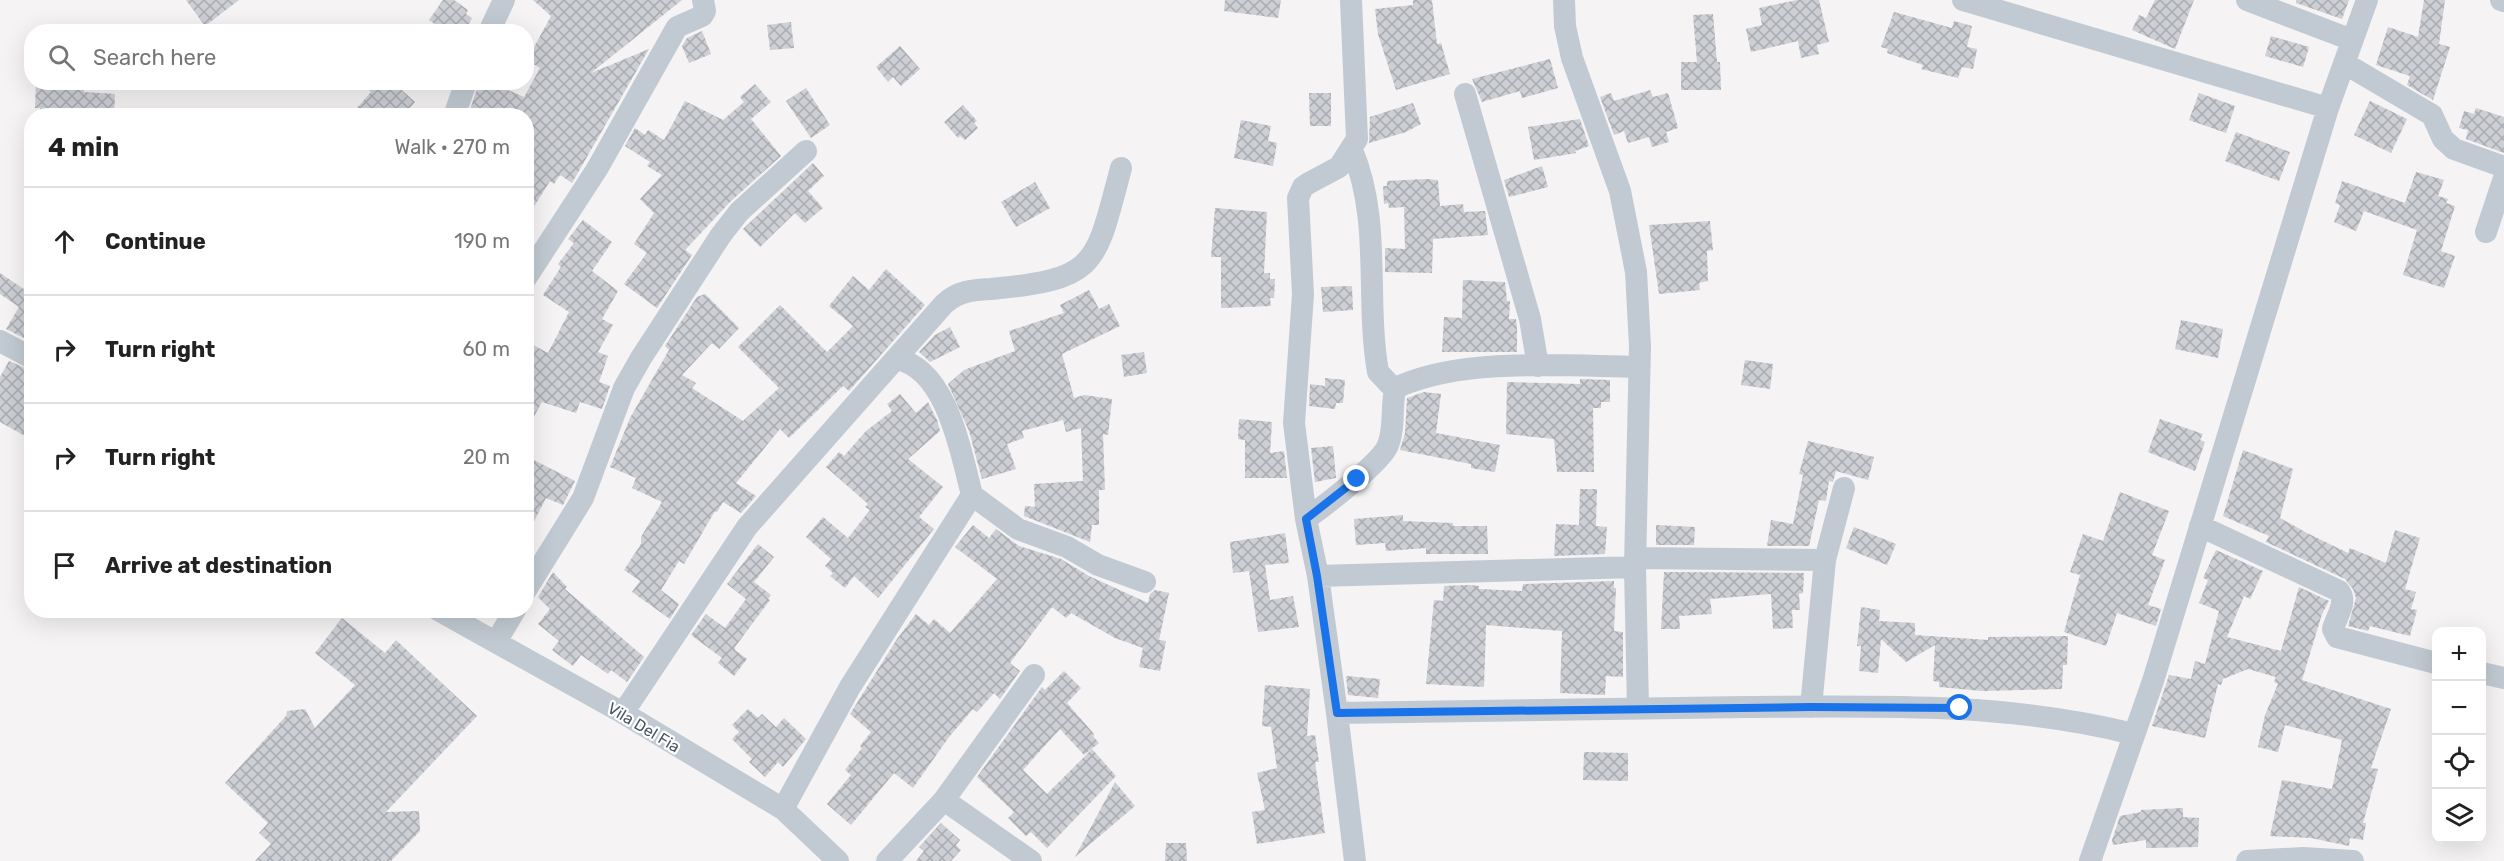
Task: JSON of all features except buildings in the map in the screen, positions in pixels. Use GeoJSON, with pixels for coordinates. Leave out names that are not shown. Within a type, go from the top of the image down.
{"type":"FeatureCollection","features":[{"type":"Feature","properties":{"kind":"street"},"geometry":{"type":"LineString","coordinates":[[493,24],[504,0]]}},
{"type":"Feature","properties":{"kind":"street"},"geometry":{"type":"LineString","coordinates":[[534,266],[597,169],[677,27],[702,16],[705,11],[703,0]]}},
{"type":"Feature","properties":{"kind":"street"},"geometry":{"type":"LineString","coordinates":[[1352,0],[1357,139],[1339,167],[1303,188],[1298,198],[1303,294],[1294,423],[1306,519],[1317,576],[1337,713],[1355,861]]}},
{"type":"Feature","properties":{"kind":"street"},"geometry":{"type":"LineString","coordinates":[[1564,0],[1565,26],[1572,58],[1620,191],[1636,272],[1640,346],[1635,562],[1638,708]]}},
{"type":"Feature","properties":{"kind":"street"},"geometry":{"type":"LineString","coordinates":[[1964,0],[2328,108]]}},
{"type":"Feature","properties":{"kind":"street"},"geometry":{"type":"LineString","coordinates":[[2247,0],[2352,40]]}},
{"type":"Feature","properties":{"kind":"street"},"geometry":{"type":"LineString","coordinates":[[2090,861],[2153,681],[2328,108],[2367,0]]}},
{"type":"Feature","properties":{"kind":"street"},"geometry":{"type":"LineString","coordinates":[[2344,63],[2432,115],[2443,139],[2454,149],[2504,167]]}},
{"type":"Feature","properties":{"kind":"street"},"geometry":{"type":"LineString","coordinates":[[456,108],[463,90]]}},
{"type":"Feature","properties":{"kind":"street"},"geometry":{"type":"LineString","coordinates":[[1464,94],[1530,319],[1538,366]]}},
{"type":"Feature","properties":{"kind":"street"},"geometry":{"type":"LineString","coordinates":[[1352,150],[1361,172],[1368,206],[1377,372],[1395,390]]}},
{"type":"Feature","properties":{"kind":"street"},"geometry":{"type":"LineString","coordinates":[[534,577],[583,498],[624,388],[641,358],[721,235],[739,212],[806,151]]}},
{"type":"Feature","properties":{"kind":"street"},"geometry":{"type":"LineString","coordinates":[[623,713],[747,527],[944,304],[959,293],[1048,282],[1062,278],[1086,264],[1103,237],[1122,168]]}},
{"type":"Feature","properties":{"kind":"street"},"geometry":{"type":"LineString","coordinates":[[2486,232],[2504,178]]}},
{"type":"Feature","properties":{"kind":"street"},"geometry":{"type":"LineString","coordinates":[[0,341],[24,354]]}},
{"type":"Feature","properties":{"kind":"street"},"geometry":{"type":"LineString","coordinates":[[896,359],[910,362],[922,371],[944,405],[958,442],[972,495],[1018,529],[1067,547],[1098,565],[1145,582]]}},
{"type":"Feature","properties":{"kind":"street"},"geometry":{"type":"LineString","coordinates":[[1395,390],[1409,382],[1453,370],[1538,366],[1638,367]]}},
{"type":"Feature","properties":{"kind":"street"},"geometry":{"type":"LineString","coordinates":[[1306,519],[1328,504],[1384,453],[1390,438],[1395,390]]}},
{"type":"Feature","properties":{"kind":"street"},"geometry":{"type":"LineString","coordinates":[[1811,707],[1825,560],[1844,488]]}},
{"type":"Feature","properties":{"kind":"street"},"geometry":{"type":"LineString","coordinates":[[783,809],[850,687],[972,495]]}},
{"type":"Feature","properties":{"kind":"street"},"geometry":{"type":"LineString","coordinates":[[2200,526],[2342,594],[2342,607],[2332,629],[2337,637],[2432,662]]}},
{"type":"Feature","properties":{"kind":"street"},"geometry":{"type":"LineString","coordinates":[[1317,576],[1635,562],[1825,560]]}},
{"type":"Feature","properties":{"kind":"street","name":"Vila Del Fia"},"geometry":{"type":"LineString","coordinates":[[452,618],[623,713],[783,809],[838,861]]}},
{"type":"Feature","properties":{"kind":"street"},"geometry":{"type":"LineString","coordinates":[[496,642],[510,618]]}},
{"type":"Feature","properties":{"kind":"street"},"geometry":{"type":"LineString","coordinates":[[2486,674],[2504,678]]}},
{"type":"Feature","properties":{"kind":"street"},"geometry":{"type":"LineString","coordinates":[[887,861],[944,800],[1034,675]]}},
{"type":"Feature","properties":{"kind":"street"},"geometry":{"type":"LineString","coordinates":[[1337,713],[1638,708],[1960,708],[2089,723],[2133,734]]}},
{"type":"Feature","properties":{"kind":"street"},"geometry":{"type":"LineString","coordinates":[[944,800],[1031,861]]}},
{"type":"Feature","properties":{"kind":"street"},"geometry":{"type":"LineString","coordinates":[[2247,861],[2303,858],[2353,861]]}},
{"type":"Feature","properties":{"kind":"route"},"geometry":{"type":"LineString","coordinates":[[1357,479],[1306,519],[1317,576],[1337,713],[1638,708],[1960,708]]}}]}
